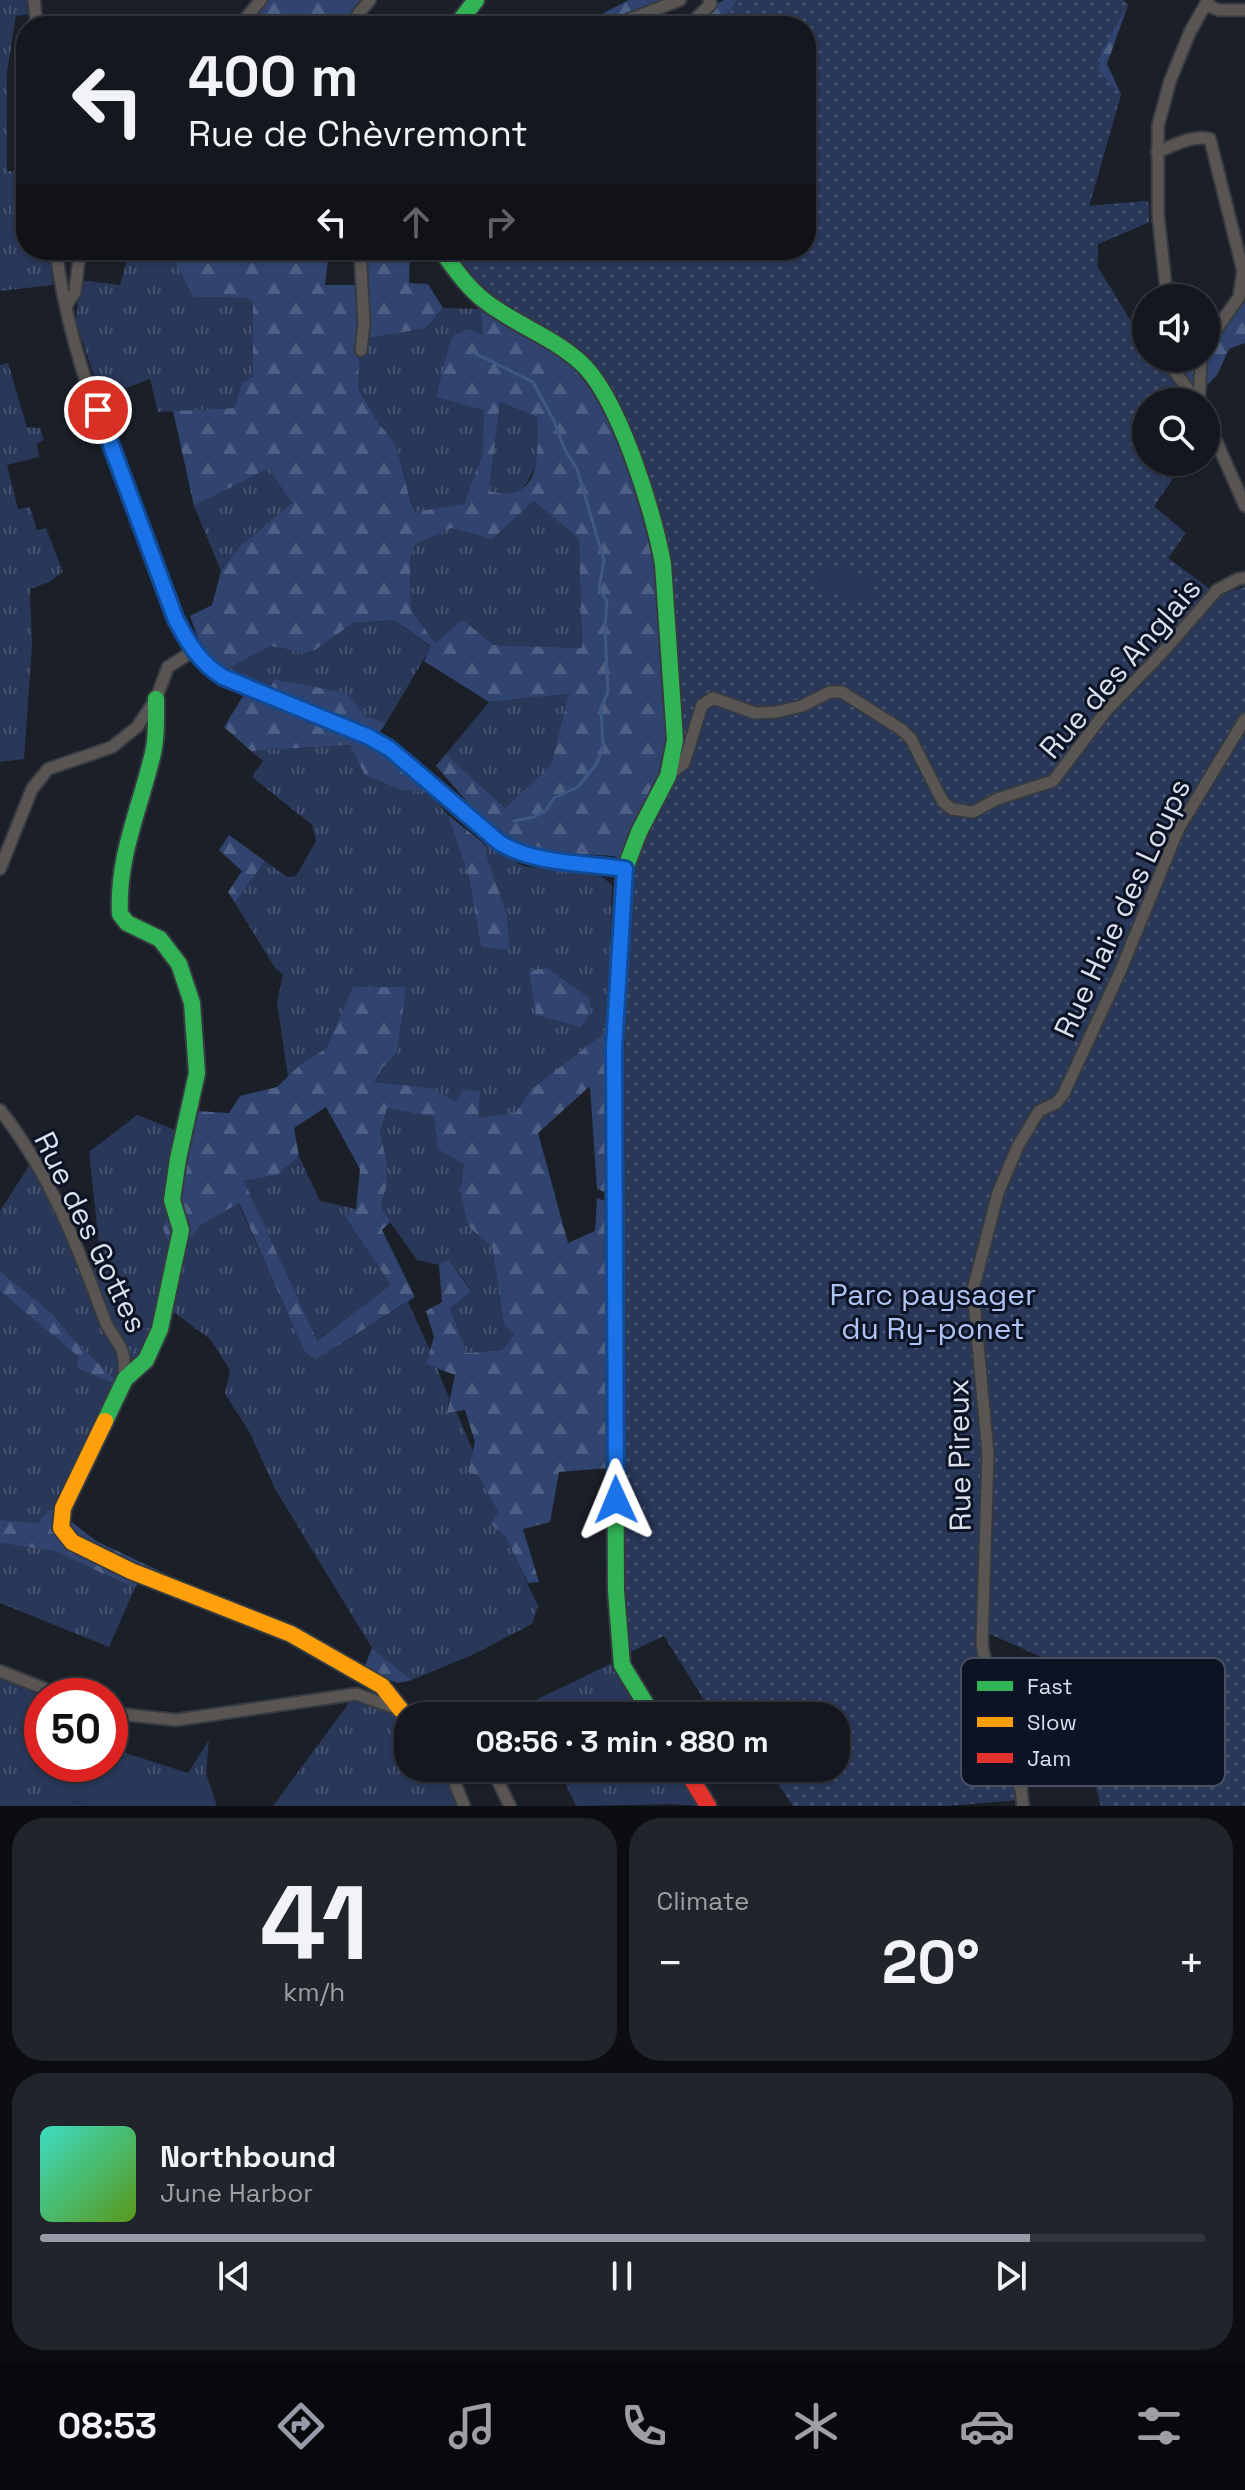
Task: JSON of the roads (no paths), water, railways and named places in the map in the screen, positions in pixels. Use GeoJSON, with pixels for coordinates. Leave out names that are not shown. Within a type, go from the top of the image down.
{"type":"FeatureCollection","features":[{"type":"Feature","properties":{"kind":"main road"},"geometry":{"type":"LineString","coordinates":[[464,16],[476,0]]}},
{"type":"Feature","properties":{"kind":"main road"},"geometry":{"type":"LineString","coordinates":[[448,260],[485,301],[582,363],[596,381],[622,432],[651,511],[663,564],[676,723],[674,753],[668,776],[639,832],[625,869],[614,1047],[616,1591],[622,1665],[644,1702]]}},
{"type":"Feature","properties":{"kind":"main road"},"geometry":{"type":"LineString","coordinates":[[156,699],[152,759],[123,855],[120,914],[127,923],[160,939],[179,964],[192,1003],[197,1073],[172,1200],[181,1230],[160,1329],[146,1360],[125,1379],[63,1508],[61,1528],[72,1542],[131,1571],[291,1634],[364,1674],[382,1686],[396,1702]]}},
{"type":"Feature","properties":{"kind":"main road"},"geometry":{"type":"LineString","coordinates":[[693,1782],[708,1806]]}},
{"type":"Feature","properties":{"kind":"street"},"geometry":{"type":"LineString","coordinates":[[247,16],[261,0]]}},
{"type":"Feature","properties":{"kind":"street"},"geometry":{"type":"LineString","coordinates":[[357,16],[370,0]]}},
{"type":"Feature","properties":{"kind":"street"},"geometry":{"type":"LineString","coordinates":[[638,16],[680,0]]}},
{"type":"Feature","properties":{"kind":"street"},"geometry":{"type":"LineString","coordinates":[[698,16],[711,4],[709,0]]}},
{"type":"Feature","properties":{"kind":"street"},"geometry":{"type":"LineString","coordinates":[[1166,284],[1158,214],[1157,152],[1161,108],[1190,32],[1208,3],[1219,10],[1245,10]]}},
{"type":"Feature","properties":{"kind":"street"},"geometry":{"type":"LineString","coordinates":[[1157,152],[1192,137],[1210,139],[1243,271],[1239,297],[1220,324]]}},
{"type":"Feature","properties":{"kind":"street"},"geometry":{"type":"LineString","coordinates":[[58,260],[78,353],[117,467],[176,620],[193,651],[208,668],[369,737],[390,749],[500,843],[518,853],[535,858],[625,869]]}},
{"type":"Feature","properties":{"kind":"street"},"geometry":{"type":"LineString","coordinates":[[66,306],[75,292],[79,260]]}},
{"type":"Feature","properties":{"kind":"street"},"geometry":{"type":"LineString","coordinates":[[361,260],[364,322],[361,350]]}},
{"type":"Feature","properties":{"kind":"street"},"geometry":{"type":"LineString","coordinates":[[1175,372],[1188,388]]}},
{"type":"Feature","properties":{"kind":"street"},"geometry":{"type":"LineString","coordinates":[[1220,450],[1245,506]]}},
{"type":"Feature","properties":{"kind":"street","name":"Rue des Anglais"},"geometry":{"type":"LineString","coordinates":[[668,776],[684,763],[702,705],[708,699],[755,713],[776,712],[802,706],[830,692],[842,692],[911,739],[943,802],[952,809],[973,812],[997,799],[1053,781],[1106,711],[1217,590],[1245,578]]}},
{"type":"Feature","properties":{"kind":"street"},"geometry":{"type":"LineString","coordinates":[[0,869],[32,789],[48,769],[112,747],[137,727],[156,699],[168,667],[193,651]]}},
{"type":"Feature","properties":{"kind":"street","name":"Rue Haie des Loups"},"geometry":{"type":"LineString","coordinates":[[1039,1111],[1056,1103],[1063,1095],[1120,972],[1179,828],[1245,719]]}},
{"type":"Feature","properties":{"kind":"street","name":"Rue des Gottes"},"geometry":{"type":"LineString","coordinates":[[0,1110],[36,1158],[52,1191],[108,1327],[123,1353],[125,1379]]}},
{"type":"Feature","properties":{"kind":"street","name":"Rue Pireux"},"geometry":{"type":"LineString","coordinates":[[985,1658],[982,1645],[988,1454],[973,1290],[998,1193],[1018,1146],[1039,1111]]}},
{"type":"Feature","properties":{"kind":"street"},"geometry":{"type":"LineString","coordinates":[[0,1671],[24,1681]]}},
{"type":"Feature","properties":{"kind":"street"},"geometry":{"type":"LineString","coordinates":[[356,1694],[364,1674]]}},
{"type":"Feature","properties":{"kind":"street"},"geometry":{"type":"LineString","coordinates":[[128,1715],[176,1720],[356,1694],[394,1709]]}},
{"type":"Feature","properties":{"kind":"street"},"geometry":{"type":"LineString","coordinates":[[455,1782],[464,1806]]}},
{"type":"Feature","properties":{"kind":"street"},"geometry":{"type":"LineString","coordinates":[[498,1782],[510,1806]]}},
{"type":"Feature","properties":{"kind":"street","name":"Rue Pireux"},"geometry":{"type":"LineString","coordinates":[[1020,1786],[1023,1806]]}},
{"type":"Feature","properties":{"kind":"waterway"},"geometry":{"type":"LineString","coordinates":[[474,353],[533,382],[577,469],[604,560],[599,589],[607,601],[608,692],[601,708],[603,749],[595,766],[578,787],[554,798],[546,810],[534,817],[514,821]]}},
{"type":"Feature","properties":{"kind":"park label","name":"Parc paysager du Ry-ponet"},"geometry":{"type":"Point","coordinates":[933,1311]}}]}
